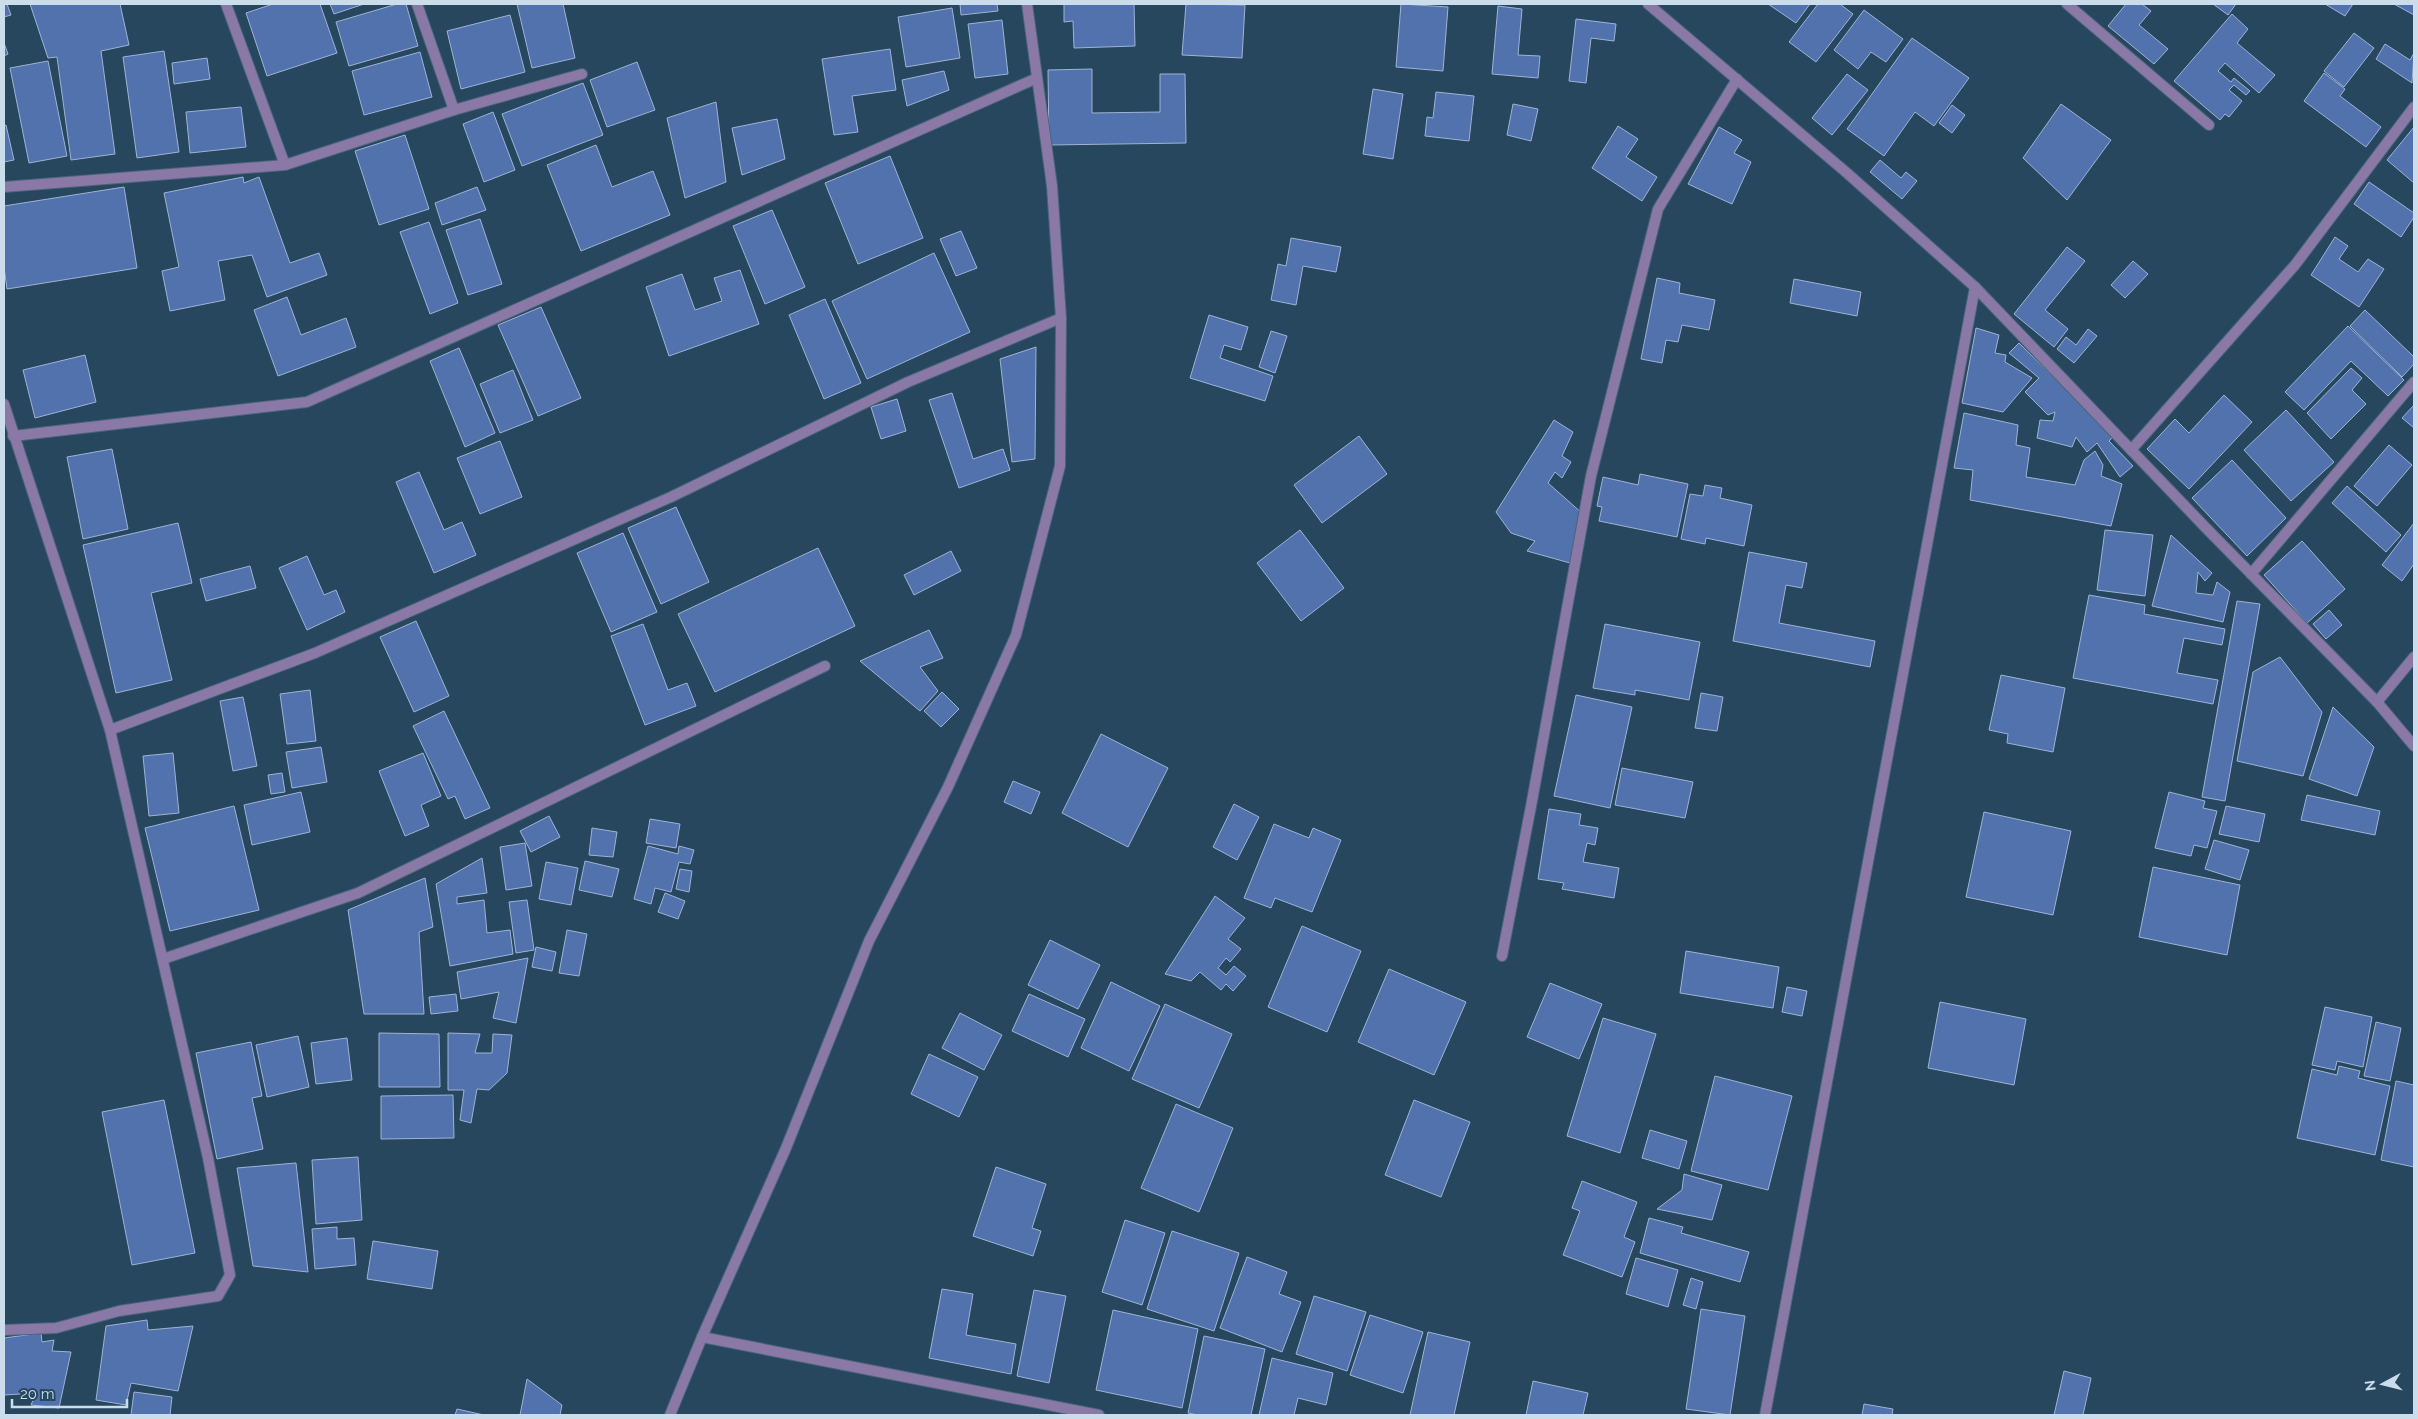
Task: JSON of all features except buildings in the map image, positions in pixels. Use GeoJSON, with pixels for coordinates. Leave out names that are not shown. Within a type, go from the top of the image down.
{"type":"FeatureCollection","features":[{"type":"Feature","properties":{"kind":"street"},"geometry":{"type":"LineString","coordinates":[[226,4],[285,165]]}},
{"type":"Feature","properties":{"kind":"street"},"geometry":{"type":"LineString","coordinates":[[418,4],[454,110]]}},
{"type":"Feature","properties":{"kind":"street"},"geometry":{"type":"LineString","coordinates":[[670,1415],[702,1337],[786,1148],[869,942],[948,787],[1016,635],[1060,466],[1061,318],[1052,186],[1027,4]]}},
{"type":"Feature","properties":{"kind":"street"},"geometry":{"type":"LineString","coordinates":[[1648,4],[1847,173],[1975,287],[2376,702],[2414,746]]}},
{"type":"Feature","properties":{"kind":"street"},"geometry":{"type":"LineString","coordinates":[[1661,16],[1665,4]]}},
{"type":"Feature","properties":{"kind":"street"},"geometry":{"type":"LineString","coordinates":[[2067,4],[2208,125]]}},
{"type":"Feature","properties":{"kind":"street"},"geometry":{"type":"LineString","coordinates":[[4,187],[285,165],[454,110],[582,74]]}},
{"type":"Feature","properties":{"kind":"street"},"geometry":{"type":"LineString","coordinates":[[13,436],[307,402],[1037,78]]}},
{"type":"Feature","properties":{"kind":"street"},"geometry":{"type":"LineString","coordinates":[[1502,956],[1591,476],[1658,209],[1737,79]]}},
{"type":"Feature","properties":{"kind":"street"},"geometry":{"type":"LineString","coordinates":[[2131,450],[2295,265],[2414,106]]}},
{"type":"Feature","properties":{"kind":"street"},"geometry":{"type":"LineString","coordinates":[[1765,1415],[1975,287]]}},
{"type":"Feature","properties":{"kind":"street"},"geometry":{"type":"LineString","coordinates":[[110,730],[315,653],[672,497],[908,382],[1061,318]]}},
{"type":"Feature","properties":{"kind":"street"},"geometry":{"type":"LineString","coordinates":[[2251,574],[2414,382]]}},
{"type":"Feature","properties":{"kind":"street"},"geometry":{"type":"LineString","coordinates":[[4,404],[110,730],[208,1158],[230,1275],[218,1296],[119,1312],[56,1328],[4,1330]]}},
{"type":"Feature","properties":{"kind":"street"},"geometry":{"type":"LineString","coordinates":[[2376,702],[2414,657]]}},
{"type":"Feature","properties":{"kind":"street"},"geometry":{"type":"LineString","coordinates":[[163,959],[358,894],[825,666]]}},
{"type":"Feature","properties":{"kind":"street"},"geometry":{"type":"LineString","coordinates":[[702,1337],[1099,1415]]}}]}
